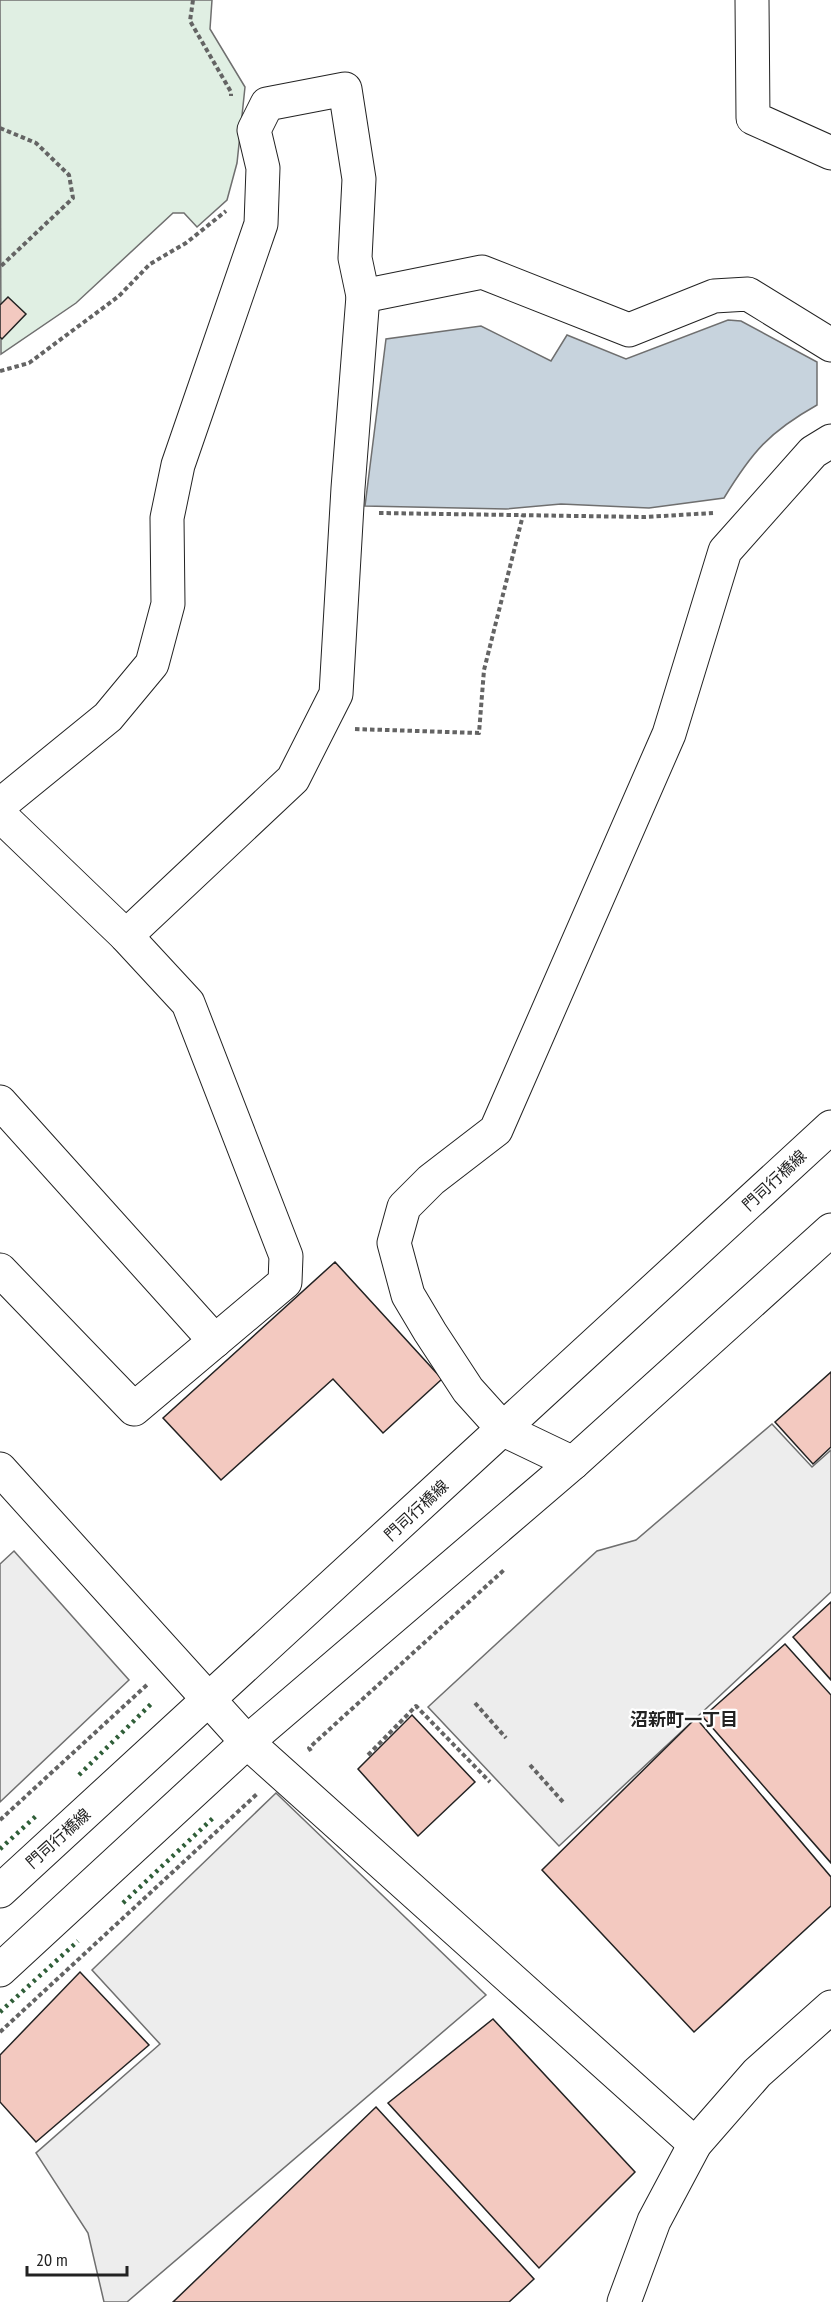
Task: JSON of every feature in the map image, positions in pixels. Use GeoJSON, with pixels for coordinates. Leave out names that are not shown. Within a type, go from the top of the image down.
{"type":"FeatureCollection","features":[{"type":"Feature","properties":{"kind":"street"},"geometry":{"type":"LineString","coordinates":[[752,0],[753,118],[831,153]]}},
{"type":"Feature","properties":{"kind":"street"},"geometry":{"type":"LineString","coordinates":[[0,805],[108,717],[152,664],[168,604],[167,518],[178,465],[261,224],[263,168],[254,130],[267,104],[345,89],[359,179],[355,258],[363,296],[346,512],[336,694],[293,779],[126,936]]}},
{"type":"Feature","properties":{"kind":"street"},"geometry":{"type":"LineString","coordinates":[[363,296],[482,272],[629,330],[714,296],[748,294],[831,345]]}},
{"type":"Feature","properties":{"kind":"street"},"geometry":{"type":"LineString","coordinates":[[573,1463],[504,1430],[468,1389],[408,1295],[394,1243],[404,1207],[431,1180],[496,1130],[669,734],[725,551],[813,452],[831,441]]}},
{"type":"Feature","properties":{"kind":"street"},"geometry":{"type":"LineString","coordinates":[[0,815],[126,936],[188,1003],[286,1256],[285,1282],[134,1409],[0,1270]]}},
{"type":"Feature","properties":{"kind":"street"},"geometry":{"type":"LineString","coordinates":[[0,1102],[215,1341]]}},
{"type":"Feature","properties":{"kind":"street","name":"門司行橋線"},"geometry":{"type":"LineString","coordinates":[[0,1891],[831,1127]]}},
{"type":"Feature","properties":{"kind":"street"},"geometry":{"type":"LineString","coordinates":[[0,1970],[247,1742],[573,1463],[831,1230]]}},
{"type":"Feature","properties":{"kind":"street"},"geometry":{"type":"LineString","coordinates":[[0,1469],[247,1742],[695,2144]]}},
{"type":"Feature","properties":{"kind":"street"},"geometry":{"type":"LineString","coordinates":[[624,2302],[654,2221],[695,2144],[757,2073],[831,2007]]}},
{"type":"Feature","properties":{"kind":"path"},"geometry":{"type":"LineString","coordinates":[[193,0],[190,21],[231,92],[231,103]]}},
{"type":"Feature","properties":{"kind":"path"},"geometry":{"type":"LineString","coordinates":[[0,128],[36,143],[69,175],[73,198],[0,267]]}},
{"type":"Feature","properties":{"kind":"path"},"geometry":{"type":"LineString","coordinates":[[0,371],[29,363],[119,296],[150,264],[186,243],[226,212],[226,201]]}},
{"type":"Feature","properties":{"kind":"path"},"geometry":{"type":"LineString","coordinates":[[346,512],[645,517],[762,510]]}},
{"type":"Feature","properties":{"kind":"path"},"geometry":{"type":"LineString","coordinates":[[319,728],[479,733],[484,670],[523,515]]}},
{"type":"Feature","properties":{"kind":"path"},"geometry":{"type":"LineString","coordinates":[[0,1820],[149,1683]]}},
{"type":"Feature","properties":{"kind":"path"},"geometry":{"type":"LineString","coordinates":[[475,1703],[506,1738]]}},
{"type":"Feature","properties":{"kind":"path"},"geometry":{"type":"LineString","coordinates":[[368,1755],[416,1706],[490,1782]]}},
{"type":"Feature","properties":{"kind":"path"},"geometry":{"type":"LineString","coordinates":[[530,1765],[562,1802]]}},
{"type":"Feature","properties":{"kind":"path"},"geometry":{"type":"LineString","coordinates":[[0,2032],[264,1787]]}},
{"type":"Feature","properties":{"kind":"green space"},"geometry":{"type":"Polygon","coordinates":[[[0,0],[212,0],[210,29],[245,87],[237,163],[227,200],[197,227],[184,213],[173,213],[76,303],[1,354],[0,0]]]}},
{"type":"Feature","properties":{"kind":"shaded area"},"geometry":{"type":"Polygon","coordinates":[[[728,320],[741,321],[817,362],[817,405],[786,424],[763,444],[724,498],[649,508],[561,504],[506,509],[365,506],[386,339],[481,326],[551,361],[567,335],[626,359],[728,320]]]}},
{"type":"Feature","properties":{"kind":"shaded area"},"geometry":{"type":"Polygon","coordinates":[[[772,1424],[812,1467],[831,1450],[831,1592],[559,1846],[428,1707],[597,1551],[636,1540],[772,1424]]]}},
{"type":"Feature","properties":{"kind":"shaded area"},"geometry":{"type":"Polygon","coordinates":[[[14,1551],[129,1680],[0,1802],[0,1564],[14,1551]]]}},
{"type":"Feature","properties":{"kind":"shaded area"},"geometry":{"type":"Polygon","coordinates":[[[276,1793],[486,1995],[127,2302],[104,2302],[88,2233],[36,2153],[160,2044],[92,1970],[276,1793]]]}},
{"type":"Feature","properties":{"kind":"building"},"geometry":{"type":"Polygon","coordinates":[[[8,297],[26,314],[2,339],[0,337],[0,305],[8,297]]]}},
{"type":"Feature","properties":{"kind":"building"},"geometry":{"type":"Polygon","coordinates":[[[335,1262],[442,1379],[383,1433],[333,1379],[221,1480],[163,1418],[335,1262]]]}},
{"type":"Feature","properties":{"kind":"building"},"geometry":{"type":"Polygon","coordinates":[[[831,1372],[831,1447],[813,1464],[775,1422],[831,1372]]]}},
{"type":"Feature","properties":{"kind":"building"},"geometry":{"type":"Polygon","coordinates":[[[831,1602],[831,1680],[793,1637],[831,1602]]]}},
{"type":"Feature","properties":{"kind":"building"},"geometry":{"type":"Polygon","coordinates":[[[785,1644],[831,1695],[831,1863],[703,1717],[785,1644]]]}},
{"type":"Feature","properties":{"kind":"building"},"geometry":{"type":"Polygon","coordinates":[[[412,1715],[475,1782],[418,1836],[358,1769],[412,1715]]]}},
{"type":"Feature","properties":{"kind":"building"},"geometry":{"type":"Polygon","coordinates":[[[696,1718],[831,1877],[831,1906],[694,2032],[542,1870],[696,1718]]]}},
{"type":"Feature","properties":{"kind":"building"},"geometry":{"type":"Polygon","coordinates":[[[80,1972],[149,2045],[36,2142],[0,2102],[0,2055],[80,1972]]]}},
{"type":"Feature","properties":{"kind":"building"},"geometry":{"type":"Polygon","coordinates":[[[493,2019],[635,2172],[539,2268],[388,2103],[493,2019]]]}},
{"type":"Feature","properties":{"kind":"building"},"geometry":{"type":"Polygon","coordinates":[[[376,2107],[534,2279],[509,2302],[173,2302],[376,2107]]]}},
{"type":"Feature","properties":{"kind":"hedge"},"geometry":{"type":"LineString","coordinates":[[79,1775],[152,1703]]}},
{"type":"Feature","properties":{"kind":"hedge"},"geometry":{"type":"LineString","coordinates":[[0,1849],[36,1816]]}},
{"type":"Feature","properties":{"kind":"hedge"},"geometry":{"type":"LineString","coordinates":[[123,1903],[213,1818]]}},
{"type":"Feature","properties":{"kind":"hedge"},"geometry":{"type":"LineString","coordinates":[[0,2012],[78,1941]]}},
{"type":"Feature","properties":{"kind":"district","name":"沼新町一丁目"},"geometry":{"type":"Point","coordinates":[684,1720]}}]}
